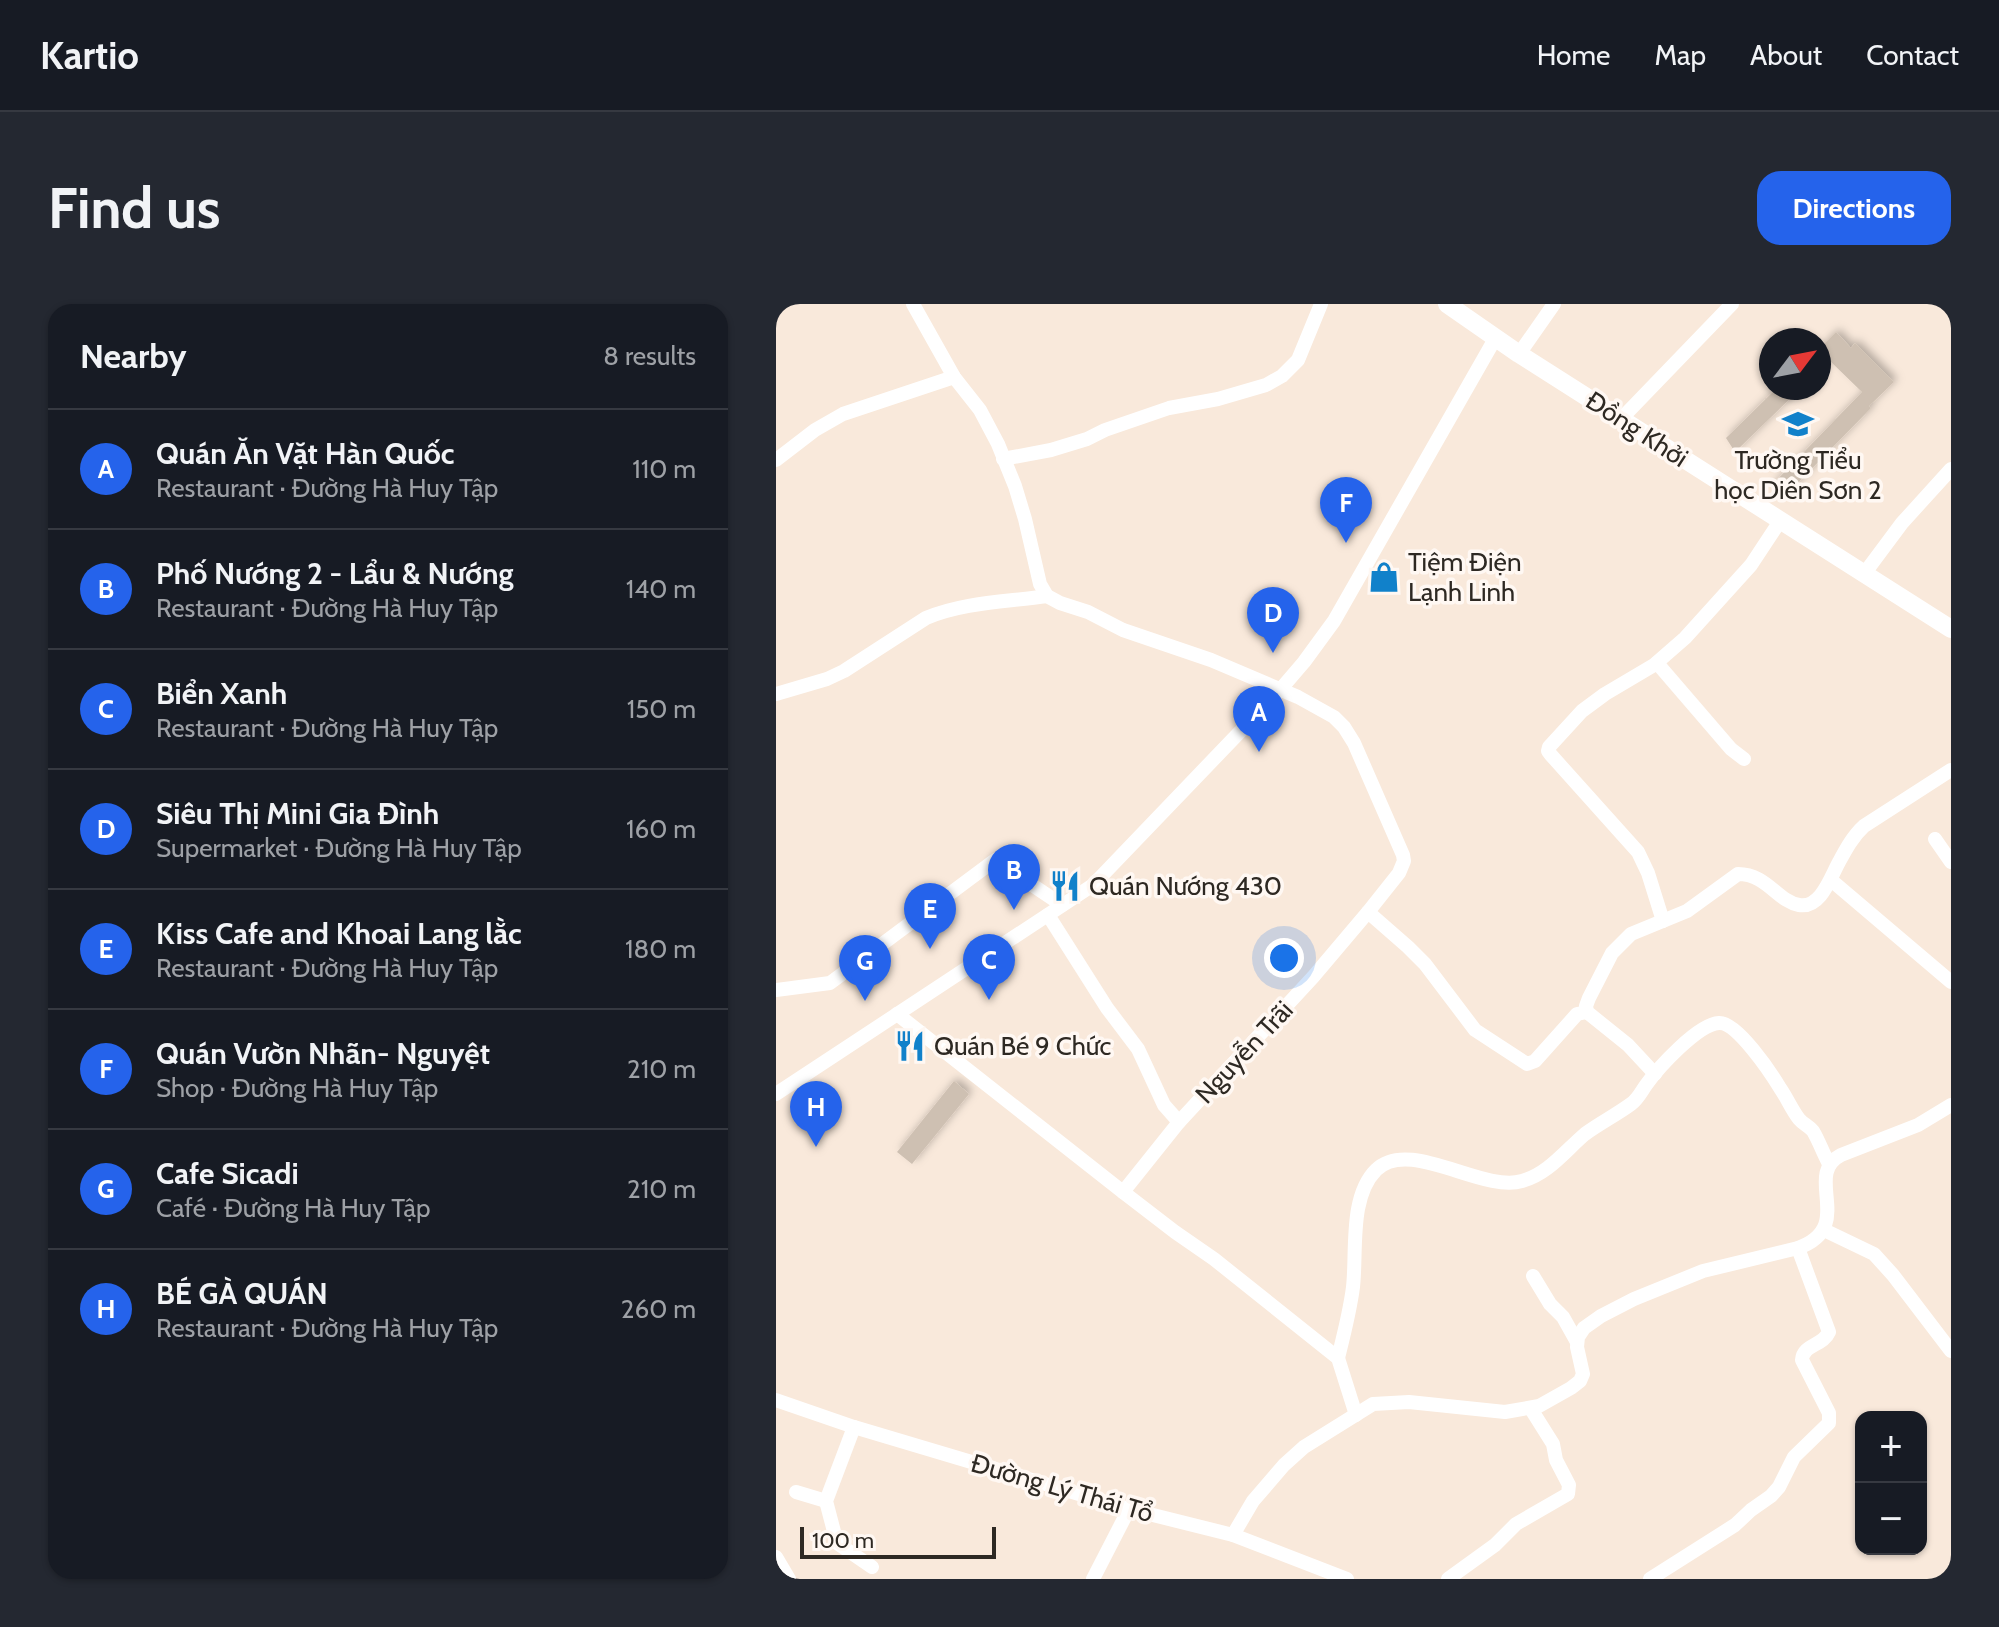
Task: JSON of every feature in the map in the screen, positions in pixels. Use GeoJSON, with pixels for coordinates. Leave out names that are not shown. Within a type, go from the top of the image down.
{"type":"FeatureCollection","features":[{"type":"Feature","properties":{"kind":"main road","name":"Đồng Khởi"},"geometry":{"type":"LineString","coordinates":[[1447,304],[1519,354],[1951,629]]}},
{"type":"Feature","properties":{"kind":"street"},"geometry":{"type":"LineString","coordinates":[[776,694],[844,671],[938,613],[959,607],[1047,596],[1040,584],[1015,486],[998,444],[980,410],[954,377],[913,304]]}},
{"type":"Feature","properties":{"kind":"street"},"geometry":{"type":"LineString","coordinates":[[1003,459],[1051,450],[1169,408],[1218,399],[1266,385],[1282,376],[1298,360],[1321,304]]}},
{"type":"Feature","properties":{"kind":"street"},"geometry":{"type":"LineString","coordinates":[[1519,354],[1554,304]]}},
{"type":"Feature","properties":{"kind":"street"},"geometry":{"type":"LineString","coordinates":[[1622,418],[1732,304]]}},
{"type":"Feature","properties":{"kind":"street"},"geometry":{"type":"LineString","coordinates":[[776,1094],[1093,885],[1280,690],[1334,621],[1496,337]]}},
{"type":"Feature","properties":{"kind":"street"},"geometry":{"type":"LineString","coordinates":[[776,460],[815,430],[843,414],[954,377]]}},
{"type":"Feature","properties":{"kind":"street"},"geometry":{"type":"LineString","coordinates":[[1864,574],[1902,523],[1951,469]]}},
{"type":"Feature","properties":{"kind":"street"},"geometry":{"type":"LineString","coordinates":[[1663,921],[1638,852],[1548,751],[1549,747],[1582,711],[1657,663],[1700,623],[1751,565],[1780,521]]}},
{"type":"Feature","properties":{"kind":"street","name":"Nguyễn Trãi"},"geometry":{"type":"LineString","coordinates":[[1047,596],[1123,630],[1211,660],[1323,709],[1344,727],[1354,743],[1404,861],[1399,873],[1313,977],[1179,1122],[1123,1192]]}},
{"type":"Feature","properties":{"kind":"street"},"geometry":{"type":"LineString","coordinates":[[1657,663],[1731,749],[1744,759]]}},
{"type":"Feature","properties":{"kind":"street"},"geometry":{"type":"LineString","coordinates":[[1655,1074],[1628,1045],[1587,1012],[1589,998],[1612,953],[1631,934],[1687,911],[1738,874],[1757,877],[1799,905],[1813,901],[1831,880],[1856,833],[1951,770]]}},
{"type":"Feature","properties":{"kind":"street"},"geometry":{"type":"LineString","coordinates":[[1935,839],[1951,862]]}},
{"type":"Feature","properties":{"kind":"street"},"geometry":{"type":"LineString","coordinates":[[776,990],[830,983],[995,860],[1062,905]]}},
{"type":"Feature","properties":{"kind":"street"},"geometry":{"type":"LineString","coordinates":[[1831,880],[1951,982]]}},
{"type":"Feature","properties":{"kind":"street"},"geometry":{"type":"LineString","coordinates":[[1368,912],[1425,964],[1475,1030],[1527,1064],[1535,1061],[1577,1014],[1587,1012]]}},
{"type":"Feature","properties":{"kind":"street"},"geometry":{"type":"LineString","coordinates":[[1048,915],[1090,982],[1138,1049],[1164,1105],[1179,1122]]}},
{"type":"Feature","properties":{"kind":"street"},"geometry":{"type":"LineString","coordinates":[[897,1014],[1338,1358]]}},
{"type":"Feature","properties":{"kind":"street"},"geometry":{"type":"LineString","coordinates":[[1356,1415],[1338,1358],[1354,1283],[1354,1234],[1359,1207],[1374,1172],[1391,1160],[1407,1159],[1493,1180],[1523,1181],[1544,1171],[1585,1134],[1632,1103],[1682,1045],[1714,1024],[1727,1025],[1764,1064],[1799,1119],[1811,1129],[1829,1164],[1824,1230],[1813,1242],[1798,1248],[1703,1271],[1634,1299],[1590,1323],[1580,1333],[1577,1342]]}},
{"type":"Feature","properties":{"kind":"street"},"geometry":{"type":"LineString","coordinates":[[1829,1164],[1841,1155],[1918,1125],[1951,1105]]}},
{"type":"Feature","properties":{"kind":"street"},"geometry":{"type":"LineString","coordinates":[[1824,1230],[1874,1254],[1951,1351]]}},
{"type":"Feature","properties":{"kind":"street"},"geometry":{"type":"LineString","coordinates":[[1650,1579],[1735,1525],[1771,1496],[1794,1457],[1829,1423],[1829,1413],[1802,1356],[1806,1350],[1827,1338],[1829,1332],[1798,1248]]}},
{"type":"Feature","properties":{"kind":"street"},"geometry":{"type":"LineString","coordinates":[[1233,1535],[1253,1501],[1284,1465],[1304,1447],[1373,1404],[1409,1402],[1505,1412],[1531,1409],[1548,1402],[1580,1381],[1583,1374],[1577,1342],[1533,1276]]}},
{"type":"Feature","properties":{"kind":"street","name":"Đường Lý Thái Tổ"},"geometry":{"type":"LineString","coordinates":[[776,1400],[854,1427],[1129,1509],[1233,1535],[1347,1579]]}},
{"type":"Feature","properties":{"kind":"street"},"geometry":{"type":"LineString","coordinates":[[1448,1579],[1495,1545],[1516,1524],[1568,1494],[1569,1485],[1559,1466],[1553,1444],[1531,1409]]}},
{"type":"Feature","properties":{"kind":"street"},"geometry":{"type":"LineString","coordinates":[[854,1427],[826,1501],[837,1543],[872,1567]]}},
{"type":"Feature","properties":{"kind":"street"},"geometry":{"type":"LineString","coordinates":[[796,1492],[826,1501]]}},
{"type":"Feature","properties":{"kind":"street"},"geometry":{"type":"LineString","coordinates":[[1093,1579],[1129,1509]]}},
{"type":"Feature","properties":{"kind":"street"},"geometry":{"type":"LineString","coordinates":[[776,1557],[789,1579]]}},
{"type":"Feature","properties":{"kind":"building"},"geometry":{"type":"Polygon","coordinates":[[[1836,332],[1851,348],[1855,343],[1894,382],[1785,496],[1772,485],[1862,392],[1831,362],[1831,337],[1836,332]]]}},
{"type":"Feature","properties":{"kind":"building"},"geometry":{"type":"Polygon","coordinates":[[[1765,400],[1789,400],[1735,452],[1726,438],[1765,400]]]}},
{"type":"Feature","properties":{"kind":"building"},"geometry":{"type":"Polygon","coordinates":[[[954,1081],[969,1094],[912,1164],[897,1152],[954,1081]]]}},
{"type":"Feature","properties":{"kind":"place","name":"Trường Tiểu học Diên Sơn 2"},"geometry":{"type":"Point","coordinates":[1798,424]}},
{"type":"Feature","properties":{"kind":"place","name":"Quán Vườn Nhãn- Nguyệt"},"geometry":{"type":"Point","coordinates":[1346,543]}},
{"type":"Feature","properties":{"kind":"place","name":"Tiệm Điện Lạnh Linh"},"geometry":{"type":"Point","coordinates":[1384,577]}},
{"type":"Feature","properties":{"kind":"place","name":"Siêu Thị Mini Gia Đình"},"geometry":{"type":"Point","coordinates":[1273,653]}},
{"type":"Feature","properties":{"kind":"place","name":"Quán Ăn Vặt Hàn Quốc"},"geometry":{"type":"Point","coordinates":[1259,752]}},
{"type":"Feature","properties":{"kind":"place","name":"Quán Nướng 430"},"geometry":{"type":"Point","coordinates":[1065,886]}},
{"type":"Feature","properties":{"kind":"place","name":"Phố Nướng 2 - Lẩu & Nướng"},"geometry":{"type":"Point","coordinates":[1014,910]}},
{"type":"Feature","properties":{"kind":"place","name":"Kiss Cafe and Khoai Lang lằc"},"geometry":{"type":"Point","coordinates":[930,949]}},
{"type":"Feature","properties":{"kind":"place","name":"Biển Xanh"},"geometry":{"type":"Point","coordinates":[989,1000]}},
{"type":"Feature","properties":{"kind":"place","name":"Cafe Sicadi"},"geometry":{"type":"Point","coordinates":[865,1001]}},
{"type":"Feature","properties":{"kind":"place","name":"Quán Bé 9 Chức"},"geometry":{"type":"Point","coordinates":[910,1046]}},
{"type":"Feature","properties":{"kind":"place","name":"BÉ GÀ QUÁN"},"geometry":{"type":"Point","coordinates":[816,1147]}}]}
